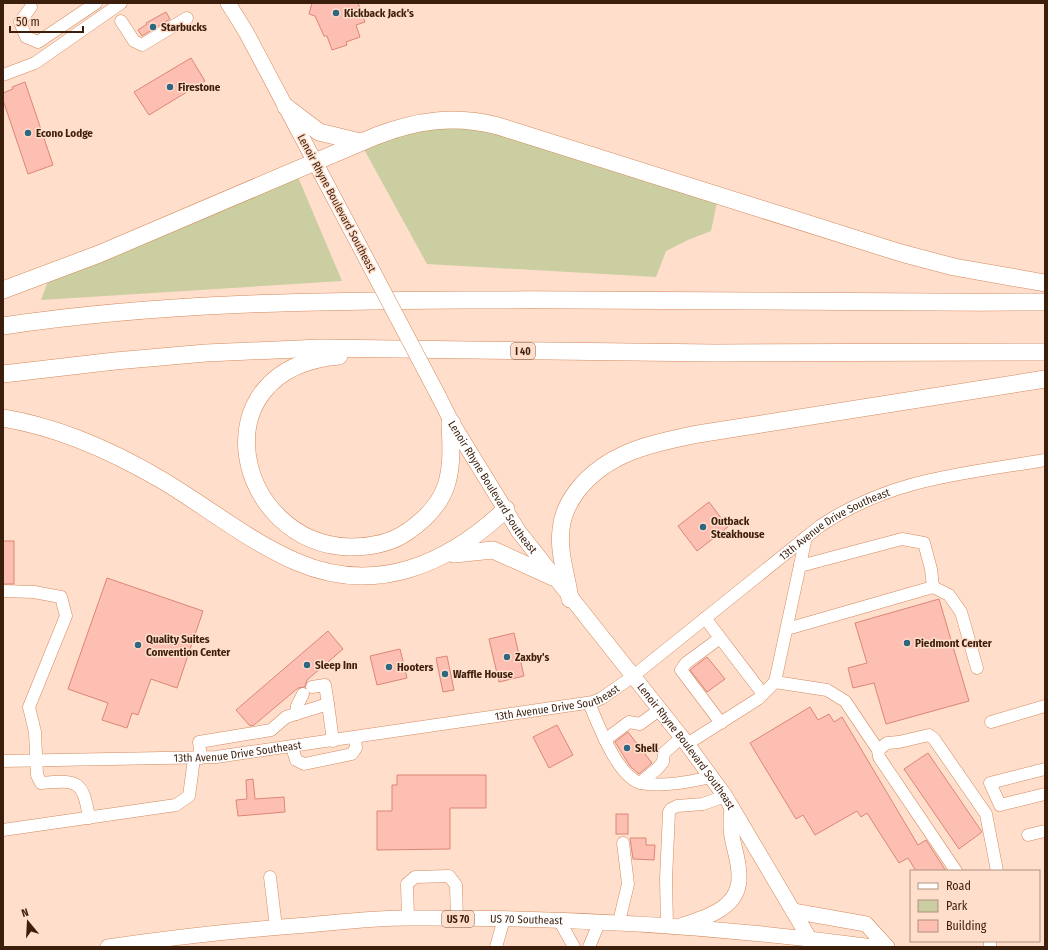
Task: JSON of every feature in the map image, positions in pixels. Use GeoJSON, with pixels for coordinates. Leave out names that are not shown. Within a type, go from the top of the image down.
{"type":"FeatureCollection","features":[{"type":"Feature","properties":{"kind":"highway"},"geometry":{"type":"LineString","coordinates":[[286,107],[319,132],[360,142]]}},
{"type":"Feature","properties":{"kind":"highway"},"geometry":{"type":"LineString","coordinates":[[3,290],[99,254],[315,163],[360,142],[392,130],[431,120],[457,119],[482,122],[901,253],[954,267],[1045,283]]}},
{"type":"Feature","properties":{"kind":"highway"},"geometry":{"type":"LineString","coordinates":[[3,326],[139,310],[297,301],[510,300],[1045,302]]}},
{"type":"Feature","properties":{"kind":"highway","name":"I 40"},"geometry":{"type":"LineString","coordinates":[[3,374],[115,361],[206,353],[320,348],[715,353],[1045,352]]}},
{"type":"Feature","properties":{"kind":"highway"},"geometry":{"type":"LineString","coordinates":[[393,348],[310,361],[284,373],[273,380],[262,392],[250,415],[247,446],[253,477],[263,497],[272,509],[289,525],[302,534],[337,546],[359,547],[373,545],[405,534],[419,524],[432,511],[446,489],[451,449],[450,424],[452,423]]}},
{"type":"Feature","properties":{"kind":"highway"},"geometry":{"type":"LineString","coordinates":[[570,599],[560,542],[562,520],[571,500],[590,477],[621,456],[656,442],[698,434],[1045,379]]}},
{"type":"Feature","properties":{"kind":"highway"},"geometry":{"type":"LineString","coordinates":[[3,418],[49,429],[111,453],[159,478],[264,545],[309,567],[342,574],[376,575],[404,571],[464,552],[493,550],[553,577]]}},
{"type":"Feature","properties":{"kind":"highway"},"geometry":{"type":"LineString","coordinates":[[435,560],[471,540],[506,509]]}},
{"type":"Feature","properties":{"kind":"main road","name":"Lenoir Rhyne Boulevard Southeast"},"geometry":{"type":"LineString","coordinates":[[228,3],[286,107],[452,423],[519,532],[711,777],[728,802],[812,943]]}},
{"type":"Feature","properties":{"kind":"main road"},"geometry":{"type":"LineString","coordinates":[[671,927],[710,916],[721,910],[732,899],[739,885],[738,861],[731,835],[728,802]]}},
{"type":"Feature","properties":{"kind":"main road"},"geometry":{"type":"LineString","coordinates":[[793,911],[866,924],[887,947]]}},
{"type":"Feature","properties":{"kind":"main road","name":"US 70 Southeast"},"geometry":{"type":"LineString","coordinates":[[108,947],[186,936],[408,918],[619,922],[812,943],[873,947]]}},
{"type":"Feature","properties":{"kind":"street"},"geometry":{"type":"LineString","coordinates":[[32,4],[20,22],[26,37],[38,42],[96,3]]}},
{"type":"Feature","properties":{"kind":"street"},"geometry":{"type":"LineString","coordinates":[[3,75],[35,63],[121,3]]}},
{"type":"Feature","properties":{"kind":"street"},"geometry":{"type":"LineString","coordinates":[[121,21],[134,41],[142,45],[187,18]]}},
{"type":"Feature","properties":{"kind":"street","name":"13th Avenue Drive Southeast"},"geometry":{"type":"LineString","coordinates":[[3,761],[197,758],[292,747],[588,704],[602,698],[632,677],[806,537],[853,506],[899,487],[932,479],[1045,460]]}},
{"type":"Feature","properties":{"kind":"street"},"geometry":{"type":"LineString","coordinates":[[640,783],[658,769],[663,762],[664,753],[684,741],[721,723],[763,694],[776,682],[806,537]]}},
{"type":"Feature","properties":{"kind":"street"},"geometry":{"type":"LineString","coordinates":[[800,566],[902,539],[924,543],[931,569],[933,587]]}},
{"type":"Feature","properties":{"kind":"street"},"geometry":{"type":"LineString","coordinates":[[787,629],[933,587],[949,594],[961,612],[977,668]]}},
{"type":"Feature","properties":{"kind":"street"},"geometry":{"type":"LineString","coordinates":[[3,591],[34,592],[61,597],[66,616],[29,707],[35,732],[36,775],[41,783],[68,781],[78,785],[85,796],[89,818]]}},
{"type":"Feature","properties":{"kind":"street"},"geometry":{"type":"LineString","coordinates":[[706,618],[763,694]]}},
{"type":"Feature","properties":{"kind":"street"},"geometry":{"type":"LineString","coordinates":[[720,638],[686,663],[681,670],[721,723]]}},
{"type":"Feature","properties":{"kind":"street"},"geometry":{"type":"LineString","coordinates":[[776,682],[827,690],[845,701],[878,750],[880,757],[955,870]]}},
{"type":"Feature","properties":{"kind":"street"},"geometry":{"type":"LineString","coordinates":[[296,714],[297,706],[308,691],[325,685],[333,741]]}},
{"type":"Feature","properties":{"kind":"street"},"geometry":{"type":"LineString","coordinates":[[3,830],[176,805],[189,796],[199,742],[271,730],[286,718],[328,704]]}},
{"type":"Feature","properties":{"kind":"street"},"geometry":{"type":"LineString","coordinates":[[588,704],[624,772],[640,783],[681,784],[711,777]]}},
{"type":"Feature","properties":{"kind":"street"},"geometry":{"type":"LineString","coordinates":[[991,722],[1045,706]]}},
{"type":"Feature","properties":{"kind":"street"},"geometry":{"type":"LineString","coordinates":[[606,740],[629,722],[640,724],[659,710]]}},
{"type":"Feature","properties":{"kind":"street"},"geometry":{"type":"LineString","coordinates":[[878,750],[887,743],[899,742],[929,735],[934,739],[986,814],[998,870]]}},
{"type":"Feature","properties":{"kind":"street"},"geometry":{"type":"LineString","coordinates":[[292,747],[296,760],[304,764],[352,754],[356,748],[355,738]]}},
{"type":"Feature","properties":{"kind":"street"},"geometry":{"type":"LineString","coordinates":[[1045,769],[990,783],[1000,805],[1045,794]]}},
{"type":"Feature","properties":{"kind":"street"},"geometry":{"type":"LineString","coordinates":[[671,927],[666,884],[671,809],[677,806],[728,802]]}},
{"type":"Feature","properties":{"kind":"street"},"geometry":{"type":"LineString","coordinates":[[1028,835],[1045,831]]}},
{"type":"Feature","properties":{"kind":"street"},"geometry":{"type":"LineString","coordinates":[[619,922],[628,884],[623,844]]}},
{"type":"Feature","properties":{"kind":"street"},"geometry":{"type":"LineString","coordinates":[[408,918],[407,884],[415,877],[449,876],[456,885],[457,919]]}},
{"type":"Feature","properties":{"kind":"street"},"geometry":{"type":"LineString","coordinates":[[270,877],[276,928]]}},
{"type":"Feature","properties":{"kind":"street"},"geometry":{"type":"LineString","coordinates":[[496,947],[504,919]]}},
{"type":"Feature","properties":{"kind":"street"},"geometry":{"type":"LineString","coordinates":[[559,920],[574,947]]}},
{"type":"Feature","properties":{"kind":"street"},"geometry":{"type":"LineString","coordinates":[[589,947],[600,922]]}},
{"type":"Feature","properties":{"kind":"green space"},"geometry":{"type":"Polygon","coordinates":[[[498,126],[717,202],[711,231],[666,251],[656,277],[427,264],[360,142],[392,129],[498,126]]]}},
{"type":"Feature","properties":{"kind":"green space"},"geometry":{"type":"Polygon","coordinates":[[[298,177],[342,281],[41,300],[51,273],[298,177]]]}},
{"type":"Feature","properties":{"kind":"building"},"geometry":{"type":"Polygon","coordinates":[[[312,3],[358,3],[365,22],[356,25],[360,37],[346,42],[347,45],[332,50],[327,36],[324,36],[315,16],[309,14],[312,3]]]}},
{"type":"Feature","properties":{"kind":"building","name":"Starbucks"},"geometry":{"type":"Polygon","coordinates":[[[166,12],[170,19],[142,36],[138,30],[147,24],[146,23],[166,12]]]}},
{"type":"Feature","properties":{"kind":"building","name":"Firestone"},"geometry":{"type":"Polygon","coordinates":[[[191,58],[205,81],[149,115],[134,92],[191,58]]]}},
{"type":"Feature","properties":{"kind":"building","name":"Econo Lodge"},"geometry":{"type":"Polygon","coordinates":[[[25,82],[53,165],[28,174],[3,100],[3,93],[13,89],[12,87],[25,82]]]}},
{"type":"Feature","properties":{"kind":"building","name":"Outback Steakhouse"},"geometry":{"type":"Polygon","coordinates":[[[709,502],[728,527],[697,551],[678,526],[709,502]]]}},
{"type":"Feature","properties":{"kind":"building"},"geometry":{"type":"Polygon","coordinates":[[[3,541],[14,541],[14,584],[3,584],[3,541]]]}},
{"type":"Feature","properties":{"kind":"building","name":"Quality Suites Convention Center"},"geometry":{"type":"Polygon","coordinates":[[[107,578],[203,611],[177,688],[151,679],[138,715],[132,713],[127,728],[102,720],[108,703],[68,689],[107,578]]]}},
{"type":"Feature","properties":{"kind":"building","name":"Piedmont Center"},"geometry":{"type":"Polygon","coordinates":[[[939,599],[969,701],[886,724],[874,683],[853,688],[848,668],[867,663],[855,623],[939,599]]]}},
{"type":"Feature","properties":{"kind":"building","name":"Sleep Inn"},"geometry":{"type":"Polygon","coordinates":[[[328,631],[343,649],[307,680],[305,687],[298,688],[254,725],[250,726],[236,710],[328,631]]]}},
{"type":"Feature","properties":{"kind":"building","name":"Zaxby's"},"geometry":{"type":"Polygon","coordinates":[[[514,633],[524,676],[499,682],[489,639],[514,633]]]}},
{"type":"Feature","properties":{"kind":"building","name":"Hooters"},"geometry":{"type":"Polygon","coordinates":[[[400,649],[407,678],[377,685],[370,656],[400,649]]]}},
{"type":"Feature","properties":{"kind":"building","name":"Waffle House"},"geometry":{"type":"Polygon","coordinates":[[[447,656],[454,690],[443,692],[436,658],[447,656]]]}},
{"type":"Feature","properties":{"kind":"building"},"geometry":{"type":"Polygon","coordinates":[[[707,657],[725,679],[707,692],[690,670],[707,657]]]}},
{"type":"Feature","properties":{"kind":"building"},"geometry":{"type":"Polygon","coordinates":[[[810,707],[818,720],[829,714],[834,722],[842,717],[918,845],[926,840],[945,870],[915,870],[908,858],[899,863],[867,813],[861,817],[857,811],[815,835],[803,815],[796,819],[750,743],[810,707]]]}},
{"type":"Feature","properties":{"kind":"building"},"geometry":{"type":"Polygon","coordinates":[[[557,725],[573,755],[549,768],[533,737],[557,725]]]}},
{"type":"Feature","properties":{"kind":"building"},"geometry":{"type":"Polygon","coordinates":[[[628,732],[652,763],[639,774],[630,766],[615,742],[628,732]]]}},
{"type":"Feature","properties":{"kind":"building"},"geometry":{"type":"Polygon","coordinates":[[[928,753],[982,832],[959,849],[904,769],[928,753]]]}},
{"type":"Feature","properties":{"kind":"building"},"geometry":{"type":"Polygon","coordinates":[[[397,775],[486,775],[486,808],[450,808],[450,849],[377,850],[377,811],[392,811],[392,785],[397,785],[397,775]]]}},
{"type":"Feature","properties":{"kind":"building"},"geometry":{"type":"Polygon","coordinates":[[[253,779],[255,799],[284,797],[285,812],[238,816],[236,800],[247,799],[246,780],[253,779]]]}},
{"type":"Feature","properties":{"kind":"building"},"geometry":{"type":"Polygon","coordinates":[[[616,814],[628,814],[628,834],[616,834],[616,814]]]}},
{"type":"Feature","properties":{"kind":"building"},"geometry":{"type":"Polygon","coordinates":[[[630,838],[646,838],[646,845],[655,845],[654,860],[633,859],[630,838]]]}},
{"type":"Feature","properties":{"kind":"place","name":"Kickback Jack's"},"geometry":{"type":"Point","coordinates":[336,13]}},
{"type":"Feature","properties":{"kind":"place","name":"Starbucks"},"geometry":{"type":"Point","coordinates":[153,27]}},
{"type":"Feature","properties":{"kind":"place","name":"Firestone"},"geometry":{"type":"Point","coordinates":[170,87]}},
{"type":"Feature","properties":{"kind":"place","name":"Econo Lodge"},"geometry":{"type":"Point","coordinates":[28,133]}},
{"type":"Feature","properties":{"kind":"place","name":"Outback Steakhouse"},"geometry":{"type":"Point","coordinates":[703,527]}},
{"type":"Feature","properties":{"kind":"place","name":"Piedmont Center"},"geometry":{"type":"Point","coordinates":[907,643]}},
{"type":"Feature","properties":{"kind":"place","name":"Quality Suites Convention Center"},"geometry":{"type":"Point","coordinates":[138,645]}},
{"type":"Feature","properties":{"kind":"place","name":"Zaxby's"},"geometry":{"type":"Point","coordinates":[507,657]}},
{"type":"Feature","properties":{"kind":"place","name":"Sleep Inn"},"geometry":{"type":"Point","coordinates":[307,665]}},
{"type":"Feature","properties":{"kind":"place","name":"Hooters"},"geometry":{"type":"Point","coordinates":[389,667]}},
{"type":"Feature","properties":{"kind":"place","name":"Waffle House"},"geometry":{"type":"Point","coordinates":[445,674]}},
{"type":"Feature","properties":{"kind":"place","name":"Shell"},"geometry":{"type":"Point","coordinates":[627,748]}}]}
